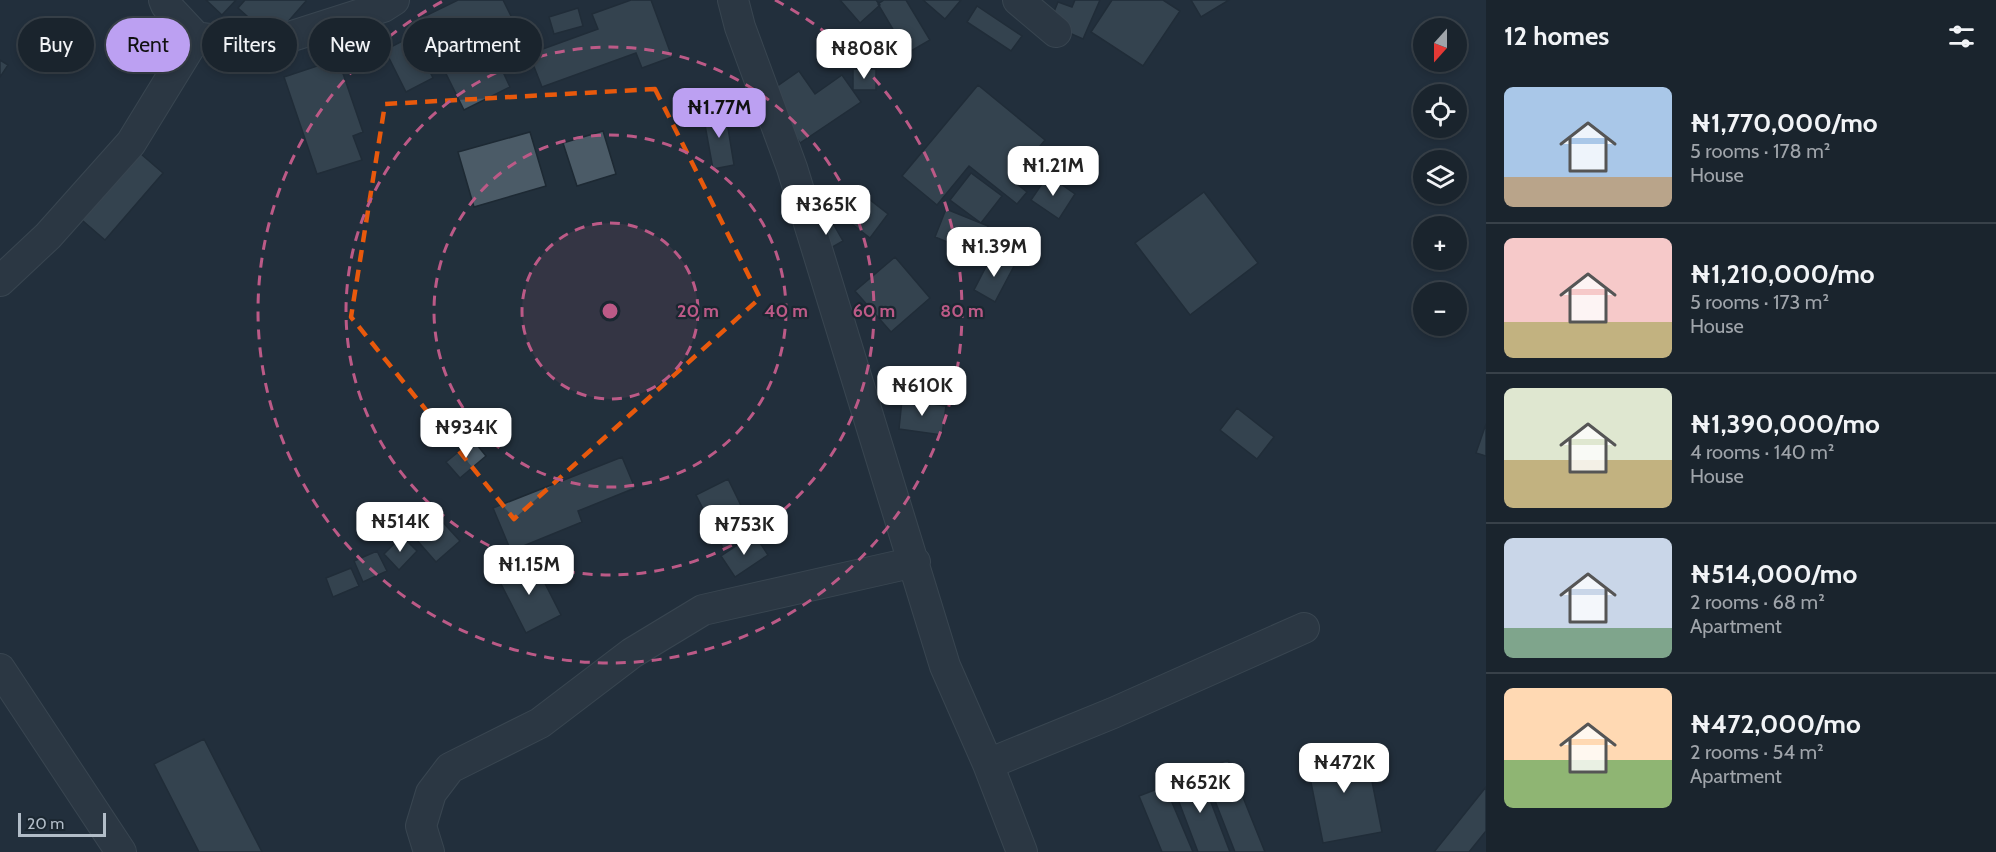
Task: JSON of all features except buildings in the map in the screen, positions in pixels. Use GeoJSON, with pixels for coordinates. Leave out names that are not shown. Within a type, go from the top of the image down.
{"type":"FeatureCollection","features":[{"type":"Feature","properties":{"kind":"street"},"geometry":{"type":"LineString","coordinates":[[164,0],[196,37],[261,46],[383,7],[394,0]]}},
{"type":"Feature","properties":{"kind":"street"},"geometry":{"type":"LineString","coordinates":[[733,0],[740,27],[792,168],[915,562],[945,666],[988,764],[1022,852]]}},
{"type":"Feature","properties":{"kind":"street"},"geometry":{"type":"LineString","coordinates":[[1017,0],[1056,32]]}},
{"type":"Feature","properties":{"kind":"street"},"geometry":{"type":"LineString","coordinates":[[0,281],[48,236],[131,143],[196,37]]}},
{"type":"Feature","properties":{"kind":"street"},"geometry":{"type":"LineString","coordinates":[[429,852],[421,826],[431,793],[450,768],[540,723],[632,653],[703,610],[915,562]]}},
{"type":"Feature","properties":{"kind":"street"},"geometry":{"type":"LineString","coordinates":[[988,764],[1113,713],[1304,628]]}},
{"type":"Feature","properties":{"kind":"street"},"geometry":{"type":"LineString","coordinates":[[0,669],[122,852]]}},
{"type":"Feature","properties":{"kind":"highlighted area"},"geometry":{"type":"Polygon","coordinates":[[[655,89],[760,298],[514,519],[351,317],[385,104],[655,89]]]}}]}
